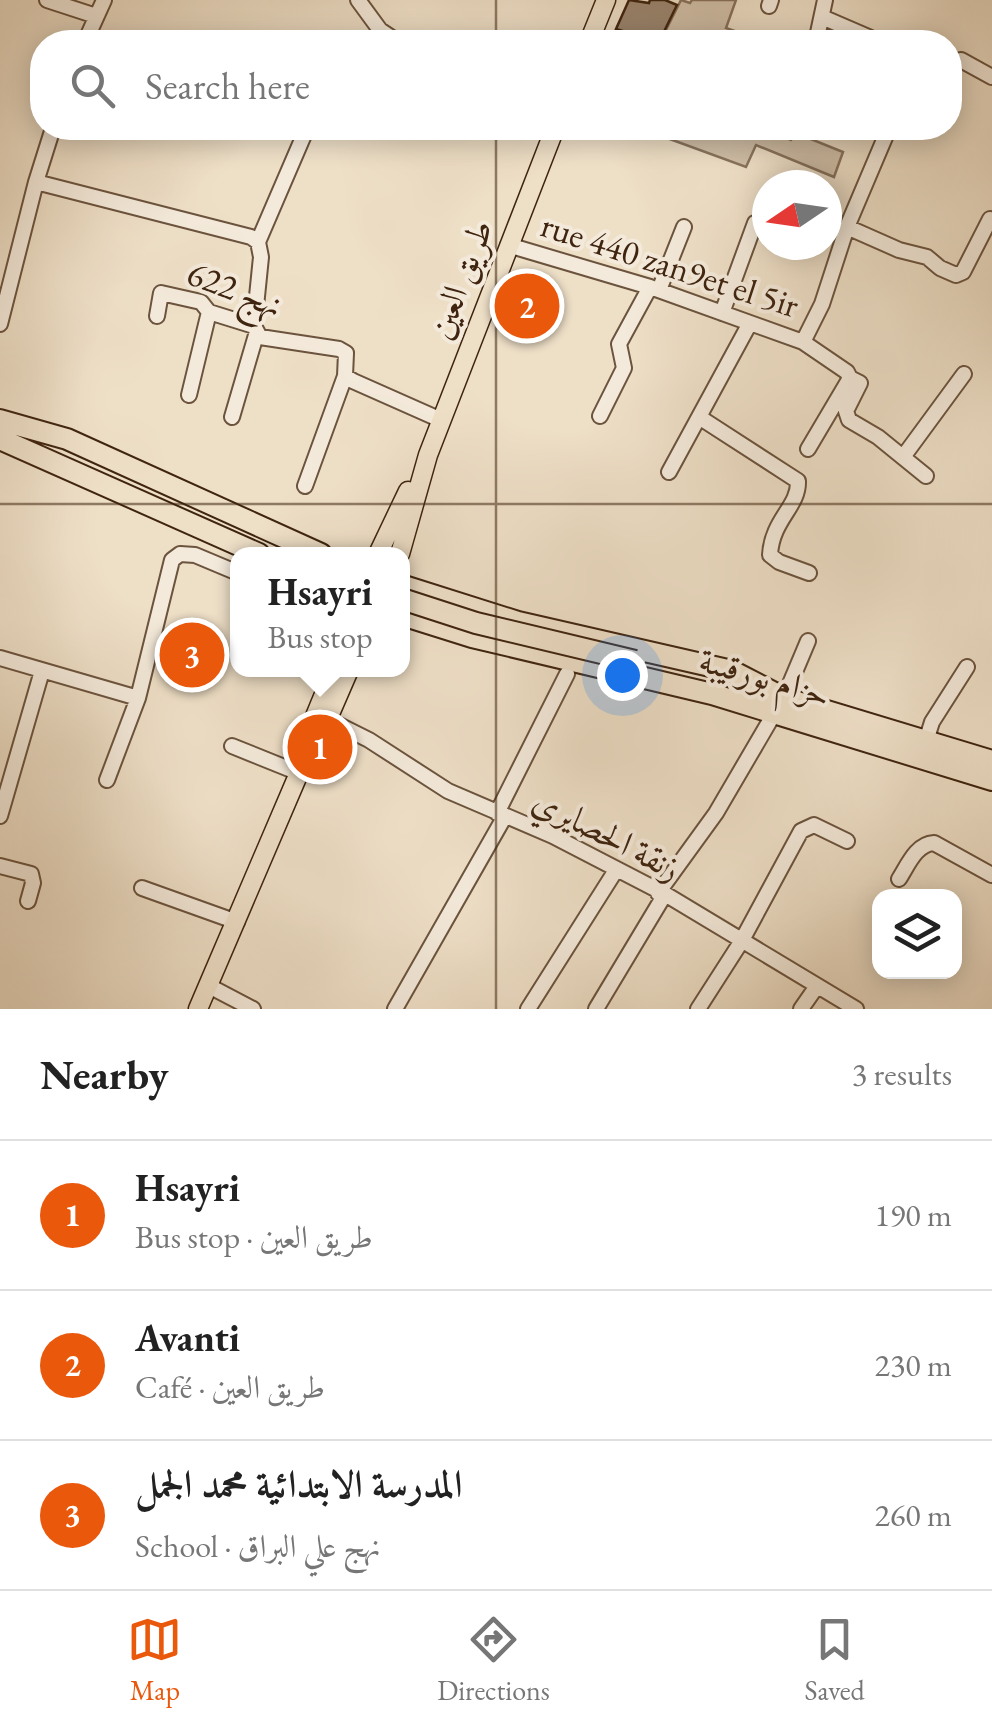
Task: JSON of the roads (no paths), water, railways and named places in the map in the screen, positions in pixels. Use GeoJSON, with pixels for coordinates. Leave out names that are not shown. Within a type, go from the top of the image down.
{"type":"FeatureCollection","features":[{"type":"Feature","properties":{"kind":"highway"},"geometry":{"type":"LineString","coordinates":[[0,421],[245,547]]}},
{"type":"Feature","properties":{"kind":"highway"},"geometry":{"type":"LineString","coordinates":[[0,421],[68,439],[307,547]]}},
{"type":"Feature","properties":{"kind":"highway"},"geometry":{"type":"LineString","coordinates":[[0,440],[278,547]]}},
{"type":"Feature","properties":{"kind":"highway"},"geometry":{"type":"LineString","coordinates":[[0,440],[63,477],[230,554]]}},
{"type":"Feature","properties":{"kind":"highway"},"geometry":{"type":"LineString","coordinates":[[410,591],[518,622],[732,672],[780,705]]}},
{"type":"Feature","properties":{"kind":"highway","name":"حزام بورقيبة"},"geometry":{"type":"LineString","coordinates":[[410,592],[476,623],[992,761]]}},
{"type":"Feature","properties":{"kind":"highway","name":"حزام بورقيبة"},"geometry":{"type":"LineString","coordinates":[[410,617],[472,638],[633,668]]}},
{"type":"Feature","properties":{"kind":"highway"},"geometry":{"type":"LineString","coordinates":[[410,632],[567,674],[703,704],[780,705]]}},
{"type":"Feature","properties":{"kind":"highway","name":"حزام بورقيبة"},"geometry":{"type":"LineString","coordinates":[[780,705],[992,780]]}},
{"type":"Feature","properties":{"kind":"main road"},"geometry":{"type":"LineString","coordinates":[[593,30],[606,0]]}},
{"type":"Feature","properties":{"kind":"main road","name":"طريق العين"},"geometry":{"type":"LineString","coordinates":[[402,547],[428,455],[545,140]]}},
{"type":"Feature","properties":{"kind":"main road","name":"طريق العين"},"geometry":{"type":"LineString","coordinates":[[382,547],[428,455]]}},
{"type":"Feature","properties":{"kind":"main road"},"geometry":{"type":"LineString","coordinates":[[299,773],[302,748],[331,677]]}},
{"type":"Feature","properties":{"kind":"main road"},"geometry":{"type":"LineString","coordinates":[[198,1009],[299,773],[313,753],[345,677]]}},
{"type":"Feature","properties":{"kind":"street"},"geometry":{"type":"LineString","coordinates":[[47,0],[96,16]]}},
{"type":"Feature","properties":{"kind":"street"},"geometry":{"type":"LineString","coordinates":[[91,30],[104,0]]}},
{"type":"Feature","properties":{"kind":"street"},"geometry":{"type":"LineString","coordinates":[[358,0],[380,30]]}},
{"type":"Feature","properties":{"kind":"street"},"geometry":{"type":"LineString","coordinates":[[819,30],[825,0]]}},
{"type":"Feature","properties":{"kind":"street"},"geometry":{"type":"LineString","coordinates":[[822,17],[852,30]]}},
{"type":"Feature","properties":{"kind":"street"},"geometry":{"type":"LineString","coordinates":[[962,61],[992,77]]}},
{"type":"Feature","properties":{"kind":"street"},"geometry":{"type":"LineString","coordinates":[[0,324],[49,140]]}},
{"type":"Feature","properties":{"kind":"street"},"geometry":{"type":"LineString","coordinates":[[232,417],[255,331],[261,257],[258,242],[301,140]]}},
{"type":"Feature","properties":{"kind":"street","name":"rue 440 zan9et el 5ir"},"geometry":{"type":"LineString","coordinates":[[508,245],[654,288],[803,342],[822,304],[847,228],[884,140]]}},
{"type":"Feature","properties":{"kind":"street"},"geometry":{"type":"LineString","coordinates":[[36,182],[251,237],[258,242]]}},
{"type":"Feature","properties":{"kind":"street"},"geometry":{"type":"LineString","coordinates":[[847,228],[898,250],[928,257],[956,275],[963,272],[990,219]]}},
{"type":"Feature","properties":{"kind":"street"},"geometry":{"type":"LineString","coordinates":[[600,416],[624,368],[620,344],[654,288],[684,226]]}},
{"type":"Feature","properties":{"kind":"street"},"geometry":{"type":"LineString","coordinates":[[722,313],[752,231]]}},
{"type":"Feature","properties":{"kind":"street","name":"نهج 622"},"geometry":{"type":"LineString","coordinates":[[156,316],[161,293],[201,302],[209,312],[255,331],[346,352],[346,376],[441,420]]}},
{"type":"Feature","properties":{"kind":"street"},"geometry":{"type":"LineString","coordinates":[[189,394],[209,312]]}},
{"type":"Feature","properties":{"kind":"street"},"geometry":{"type":"LineString","coordinates":[[669,472],[750,323]]}},
{"type":"Feature","properties":{"kind":"street"},"geometry":{"type":"LineString","coordinates":[[803,342],[860,384],[846,411],[849,420],[926,476]]}},
{"type":"Feature","properties":{"kind":"street"},"geometry":{"type":"LineString","coordinates":[[903,457],[964,374]]}},
{"type":"Feature","properties":{"kind":"street"},"geometry":{"type":"LineString","coordinates":[[305,486],[346,376]]}},
{"type":"Feature","properties":{"kind":"street"},"geometry":{"type":"LineString","coordinates":[[808,449],[850,378]]}},
{"type":"Feature","properties":{"kind":"street"},"geometry":{"type":"LineString","coordinates":[[699,417],[798,481],[796,497],[774,528],[770,555],[809,572]]}},
{"type":"Feature","properties":{"kind":"street"},"geometry":{"type":"LineString","coordinates":[[108,780],[138,698],[172,560],[180,554],[195,555],[230,569]]}},
{"type":"Feature","properties":{"kind":"street"},"geometry":{"type":"LineString","coordinates":[[596,1009],[661,894],[716,813],[780,705],[808,640]]}},
{"type":"Feature","properties":{"kind":"street"},"geometry":{"type":"LineString","coordinates":[[0,658],[138,698]]}},
{"type":"Feature","properties":{"kind":"street"},"geometry":{"type":"LineString","coordinates":[[926,741],[932,722],[966,667]]}},
{"type":"Feature","properties":{"kind":"street"},"geometry":{"type":"LineString","coordinates":[[0,816],[42,671]]}},
{"type":"Feature","properties":{"kind":"street"},"geometry":{"type":"LineString","coordinates":[[395,1009],[501,814],[567,674]]}},
{"type":"Feature","properties":{"kind":"street","name":"زنقة الحصايري"},"geometry":{"type":"LineString","coordinates":[[327,720],[369,740],[448,791],[553,836],[661,894],[856,1009]]}},
{"type":"Feature","properties":{"kind":"street"},"geometry":{"type":"LineString","coordinates":[[232,746],[299,773]]}},
{"type":"Feature","properties":{"kind":"street"},"geometry":{"type":"LineString","coordinates":[[698,1009],[741,942],[804,828],[814,825],[847,841]]}},
{"type":"Feature","properties":{"kind":"street"},"geometry":{"type":"LineString","coordinates":[[899,879],[926,844],[934,844],[992,875]]}},
{"type":"Feature","properties":{"kind":"street"},"geometry":{"type":"LineString","coordinates":[[0,866],[31,874],[28,901]]}},
{"type":"Feature","properties":{"kind":"street"},"geometry":{"type":"LineString","coordinates":[[528,1009],[616,870]]}},
{"type":"Feature","properties":{"kind":"street"},"geometry":{"type":"LineString","coordinates":[[142,888],[237,922]]}},
{"type":"Feature","properties":{"kind":"street"},"geometry":{"type":"LineString","coordinates":[[209,986],[252,1009]]}},
{"type":"Feature","properties":{"kind":"street"},"geometry":{"type":"LineString","coordinates":[[800,1009],[817,986]]}},
{"type":"Feature","properties":{"kind":"place","name":"Avanti"},"geometry":{"type":"Point","coordinates":[527,306]}},
{"type":"Feature","properties":{"kind":"place","name":"المدرسة الابتدائية محمد الجمل"},"geometry":{"type":"Point","coordinates":[192,655]}},
{"type":"Feature","properties":{"kind":"place","name":"Hsayri"},"geometry":{"type":"Point","coordinates":[320,747]}}]}
